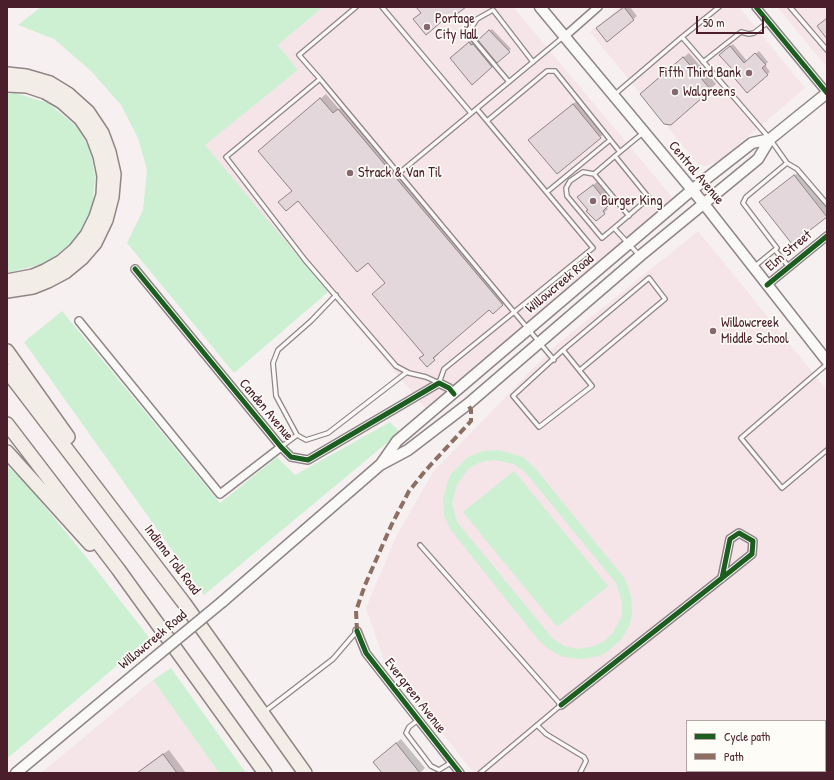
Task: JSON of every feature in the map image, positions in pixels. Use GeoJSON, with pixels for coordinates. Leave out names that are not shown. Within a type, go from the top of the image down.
{"type":"FeatureCollection","features":[{"type":"Feature","properties":{"kind":"highway"},"geometry":{"type":"LineString","coordinates":[[7,74],[26,76],[50,83],[68,94],[83,108],[102,133],[110,152],[114,174],[112,197],[106,220],[95,243],[82,258],[65,272],[48,281],[33,287],[7,291]]}},
{"type":"Feature","properties":{"kind":"highway"},"geometry":{"type":"LineString","coordinates":[[7,85],[26,86],[45,92],[62,102],[81,120],[93,137],[100,156],[104,176],[102,195],[96,217],[88,235],[75,250],[61,262],[45,271],[33,276],[7,282]]}},
{"type":"Feature","properties":{"kind":"highway"},"geometry":{"type":"LineString","coordinates":[[7,351],[65,432],[113,508]]}},
{"type":"Feature","properties":{"kind":"highway","name":"Indiana Toll Road"},"geometry":{"type":"LineString","coordinates":[[7,371],[113,508],[305,773]]}},
{"type":"Feature","properties":{"kind":"highway"},"geometry":{"type":"LineString","coordinates":[[7,424],[118,570],[265,773]]}},
{"type":"Feature","properties":{"kind":"highway"},"geometry":{"type":"LineString","coordinates":[[7,452],[84,539],[118,570]]}},
{"type":"Feature","properties":{"kind":"main road","name":"Central Avenue"},"geometry":{"type":"LineString","coordinates":[[540,7],[693,189],[753,268],[827,360]]}},
{"type":"Feature","properties":{"kind":"main road","name":"Willowcreek Road"},"geometry":{"type":"LineString","coordinates":[[16,773],[222,602],[380,465],[408,450],[468,404],[640,256],[758,159],[770,139],[827,93]]}},
{"type":"Feature","properties":{"kind":"main road","name":"Willowcreek Road"},"geometry":{"type":"LineString","coordinates":[[380,465],[397,441],[693,189],[752,143],[770,139]]}},
{"type":"Feature","properties":{"kind":"street"},"geometry":{"type":"LineString","coordinates":[[564,37],[598,7]]}},
{"type":"Feature","properties":{"kind":"street"},"geometry":{"type":"LineString","coordinates":[[756,7],[827,93]]}},
{"type":"Feature","properties":{"kind":"street","name":"Elm Street"},"geometry":{"type":"LineString","coordinates":[[767,285],[827,236]]}},
{"type":"Feature","properties":{"kind":"street","name":"Canden Avenue"},"geometry":{"type":"LineString","coordinates":[[134,269],[281,447],[291,457],[308,460],[439,383]]}},
{"type":"Feature","properties":{"kind":"street","name":"Canden Avenue"},"geometry":{"type":"LineString","coordinates":[[79,321],[220,494],[281,447]]}},
{"type":"Feature","properties":{"kind":"street"},"geometry":{"type":"LineString","coordinates":[[439,383],[449,388],[454,394]]}},
{"type":"Feature","properties":{"kind":"street"},"geometry":{"type":"LineString","coordinates":[[561,705],[722,578],[752,554],[753,541],[739,533],[730,539],[722,578]]}},
{"type":"Feature","properties":{"kind":"street","name":"Evergreen Avenue"},"geometry":{"type":"LineString","coordinates":[[356,631],[366,653],[460,773]]}},
{"type":"Feature","properties":{"kind":"lane"},"geometry":{"type":"LineString","coordinates":[[356,7],[299,55],[554,360]]}},
{"type":"Feature","properties":{"kind":"lane"},"geometry":{"type":"LineString","coordinates":[[382,7],[471,113]]}},
{"type":"Feature","properties":{"kind":"lane"},"geometry":{"type":"LineString","coordinates":[[613,95],[719,7]]}},
{"type":"Feature","properties":{"kind":"lane"},"geometry":{"type":"LineString","coordinates":[[790,7],[827,50]]}},
{"type":"Feature","properties":{"kind":"lane"},"geometry":{"type":"LineString","coordinates":[[509,82],[468,33],[477,20],[493,10],[533,62]]}},
{"type":"Feature","properties":{"kind":"lane"},"geometry":{"type":"LineString","coordinates":[[703,62],[741,32],[749,34],[754,33],[768,22]]}},
{"type":"Feature","properties":{"kind":"lane"},"geometry":{"type":"LineString","coordinates":[[398,174],[564,37]]}},
{"type":"Feature","properties":{"kind":"lane"},"geometry":{"type":"LineString","coordinates":[[682,38],[770,139],[787,163],[797,169],[827,204]]}},
{"type":"Feature","properties":{"kind":"lane"},"geometry":{"type":"LineString","coordinates":[[487,121],[547,71],[555,71],[620,152]]}},
{"type":"Feature","properties":{"kind":"lane"},"geometry":{"type":"LineString","coordinates":[[320,79],[226,157],[305,260],[396,366],[407,372],[426,377],[439,383],[444,369],[514,314],[593,248],[477,109]]}},
{"type":"Feature","properties":{"kind":"lane"},"geometry":{"type":"LineString","coordinates":[[594,174],[644,132]]}},
{"type":"Feature","properties":{"kind":"lane"},"geometry":{"type":"LineString","coordinates":[[547,192],[610,140]]}},
{"type":"Feature","properties":{"kind":"lane"},"geometry":{"type":"LineString","coordinates":[[615,156],[649,198],[629,216],[602,238],[567,196],[566,188],[577,176],[583,172],[594,174],[629,216]]}},
{"type":"Feature","properties":{"kind":"lane"},"geometry":{"type":"LineString","coordinates":[[787,163],[746,197],[743,203],[777,248],[775,250],[789,267]]}},
{"type":"Feature","properties":{"kind":"lane"},"geometry":{"type":"LineString","coordinates":[[614,228],[630,243],[640,256]]}},
{"type":"Feature","properties":{"kind":"lane"},"geometry":{"type":"LineString","coordinates":[[753,268],[775,250]]}},
{"type":"Feature","properties":{"kind":"lane"},"geometry":{"type":"LineString","coordinates":[[563,350],[592,386],[539,427],[513,396],[554,360],[563,350],[648,278],[665,299],[580,370]]}},
{"type":"Feature","properties":{"kind":"lane"},"geometry":{"type":"LineString","coordinates":[[336,295],[311,321],[278,350],[273,363],[276,396],[296,435],[306,440],[328,433],[407,372]]}},
{"type":"Feature","properties":{"kind":"lane"},"geometry":{"type":"LineString","coordinates":[[827,364],[742,438],[782,488],[827,450]]}},
{"type":"Feature","properties":{"kind":"lane"},"geometry":{"type":"LineString","coordinates":[[281,447],[296,435]]}},
{"type":"Feature","properties":{"kind":"lane"},"geometry":{"type":"LineString","coordinates":[[420,545],[561,705],[480,773]]}},
{"type":"Feature","properties":{"kind":"lane"},"geometry":{"type":"LineString","coordinates":[[263,713],[333,659],[356,631]]}},
{"type":"Feature","properties":{"kind":"lane"},"geometry":{"type":"LineString","coordinates":[[418,720],[409,727],[406,733],[431,766],[439,770],[452,762]]}},
{"type":"Feature","properties":{"kind":"lane"},"geometry":{"type":"LineString","coordinates":[[537,725],[546,734],[584,757],[586,762],[580,773]]}},
{"type":"Feature","properties":{"kind":"shaded area"},"geometry":{"type":"Polygon","coordinates":[[[323,7],[513,7],[673,198],[427,410],[204,145],[298,70],[278,45],[323,7]]]}},
{"type":"Feature","properties":{"kind":"shaded area"},"geometry":{"type":"Polygon","coordinates":[[[620,7],[739,7],[805,88],[718,162],[706,166],[698,164],[590,32],[620,7]]]}},
{"type":"Feature","properties":{"kind":"shaded area"},"geometry":{"type":"Polygon","coordinates":[[[777,7],[827,7],[827,66],[826,66],[777,7]]]}},
{"type":"Feature","properties":{"kind":"shaded area"},"geometry":{"type":"Polygon","coordinates":[[[698,231],[827,390],[827,773],[474,773],[384,660],[366,608],[396,537],[433,472],[555,346],[698,231]]]}},
{"type":"Feature","properties":{"kind":"shaded area"},"geometry":{"type":"Polygon","coordinates":[[[153,680],[219,773],[41,773],[153,680]]]}},
{"type":"Feature","properties":{"kind":"green space"},"geometry":{"type":"Polygon","coordinates":[[[41,7],[323,7],[278,45],[298,70],[205,145],[328,292],[234,373],[127,243],[143,210],[147,170],[138,138],[121,105],[91,71],[54,39],[18,25],[41,7]]]}},
{"type":"Feature","properties":{"kind":"green space"},"geometry":{"type":"Polygon","coordinates":[[[15,93],[48,103],[76,126],[90,149],[95,176],[92,211],[75,240],[46,263],[7,273],[7,94],[15,93]]]}},
{"type":"Feature","properties":{"kind":"green space"},"geometry":{"type":"Polygon","coordinates":[[[62,311],[220,503],[277,457],[295,475],[390,422],[400,432],[204,595],[24,342],[62,311]]]}},
{"type":"Feature","properties":{"kind":"green space"},"geometry":{"type":"Polygon","coordinates":[[[499,450],[523,457],[535,468],[625,579],[631,596],[632,614],[630,624],[621,640],[607,652],[599,656],[581,659],[563,657],[547,648],[536,637],[451,530],[444,515],[443,499],[450,475],[468,457],[483,451],[499,450]],[[494,460],[481,462],[469,468],[457,484],[452,503],[457,522],[553,639],[564,646],[577,649],[591,647],[603,642],[613,633],[622,615],[622,602],[616,583],[525,472],[514,464],[494,460]]]}},
{"type":"Feature","properties":{"kind":"green space"},"geometry":{"type":"Polygon","coordinates":[[[7,466],[24,481],[151,640],[139,647],[9,757],[7,754],[7,466]]]}},
{"type":"Feature","properties":{"kind":"green space"},"geometry":{"type":"Polygon","coordinates":[[[514,471],[608,586],[557,627],[463,512],[514,471]]]}},
{"type":"Feature","properties":{"kind":"green space"},"geometry":{"type":"Polygon","coordinates":[[[171,668],[246,773],[219,773],[153,680],[171,668]]]}},
{"type":"Feature","properties":{"kind":"building","name":"Portage City Hall"},"geometry":{"type":"Polygon","coordinates":[[[416,7],[466,7],[449,20],[447,17],[426,35],[413,19],[421,13],[416,7]]]}},
{"type":"Feature","properties":{"kind":"building"},"geometry":{"type":"Polygon","coordinates":[[[624,7],[634,20],[607,42],[596,28],[624,7]]]}},
{"type":"Feature","properties":{"kind":"building"},"geometry":{"type":"Polygon","coordinates":[[[827,18],[827,39],[817,26],[827,18]]]}},
{"type":"Feature","properties":{"kind":"building"},"geometry":{"type":"Polygon","coordinates":[[[489,30],[510,52],[497,63],[478,40],[489,30]]]}},
{"type":"Feature","properties":{"kind":"building"},"geometry":{"type":"Polygon","coordinates":[[[469,42],[471,45],[473,44],[492,67],[472,85],[450,58],[469,42]]]}},
{"type":"Feature","properties":{"kind":"building","name":"Fifth Third Bank"},"geometry":{"type":"Polygon","coordinates":[[[730,46],[744,63],[755,53],[766,65],[762,68],[768,75],[747,93],[731,74],[734,71],[719,55],[730,46]]]}},
{"type":"Feature","properties":{"kind":"building","name":"Walgreens"},"geometry":{"type":"Polygon","coordinates":[[[683,57],[711,90],[671,125],[664,124],[640,94],[683,57]]]}},
{"type":"Feature","properties":{"kind":"building"},"geometry":{"type":"Polygon","coordinates":[[[320,98],[333,113],[338,109],[503,305],[493,314],[489,310],[433,358],[435,360],[427,367],[419,358],[424,355],[372,294],[385,283],[368,263],[357,272],[298,201],[286,211],[278,202],[292,191],[258,151],[320,98]]]}},
{"type":"Feature","properties":{"kind":"building"},"geometry":{"type":"Polygon","coordinates":[[[573,104],[601,138],[557,174],[528,140],[573,104]]]}},
{"type":"Feature","properties":{"kind":"building"},"geometry":{"type":"Polygon","coordinates":[[[794,175],[827,217],[792,244],[759,202],[794,175]]]}},
{"type":"Feature","properties":{"kind":"building","name":"Burger King"},"geometry":{"type":"Polygon","coordinates":[[[593,185],[609,205],[603,211],[605,214],[596,221],[586,211],[588,210],[577,197],[593,185]]]}},
{"type":"Feature","properties":{"kind":"building"},"geometry":{"type":"Polygon","coordinates":[[[396,743],[420,773],[382,773],[373,762],[396,743]]]}},
{"type":"Feature","properties":{"kind":"building"},"geometry":{"type":"Polygon","coordinates":[[[163,754],[177,773],[137,773],[163,754]]]}},
{"type":"Feature","properties":{"kind":"marked path"},"geometry":{"type":"LineString","coordinates":[[357,631],[356,611],[365,585],[391,526],[409,491],[471,421],[471,410],[468,404]]}},
{"type":"Feature","properties":{"kind":"cycle path"},"geometry":{"type":"LineString","coordinates":[[756,7],[827,93]]}},
{"type":"Feature","properties":{"kind":"cycle path"},"geometry":{"type":"LineString","coordinates":[[767,285],[827,236]]}},
{"type":"Feature","properties":{"kind":"cycle path"},"geometry":{"type":"LineString","coordinates":[[135,269],[281,447],[291,457],[308,460],[439,383],[449,388],[454,394]]}},
{"type":"Feature","properties":{"kind":"cycle path"},"geometry":{"type":"LineString","coordinates":[[561,705],[722,578],[752,554],[753,541],[739,533],[730,539],[722,578]]}},
{"type":"Feature","properties":{"kind":"cycle path"},"geometry":{"type":"LineString","coordinates":[[357,631],[366,653],[460,773]]}},
{"type":"Feature","properties":{"kind":"place","name":"Portage City Hall"},"geometry":{"type":"Point","coordinates":[427,27]}},
{"type":"Feature","properties":{"kind":"place","name":"Fifth Third Bank"},"geometry":{"type":"Point","coordinates":[749,73]}},
{"type":"Feature","properties":{"kind":"place","name":"Walgreens"},"geometry":{"type":"Point","coordinates":[675,92]}},
{"type":"Feature","properties":{"kind":"place","name":"Strack & Van Til"},"geometry":{"type":"Point","coordinates":[350,173]}},
{"type":"Feature","properties":{"kind":"place","name":"Burger King"},"geometry":{"type":"Point","coordinates":[593,201]}},
{"type":"Feature","properties":{"kind":"place","name":"Willowcreek Middle School"},"geometry":{"type":"Point","coordinates":[713,331]}}]}
